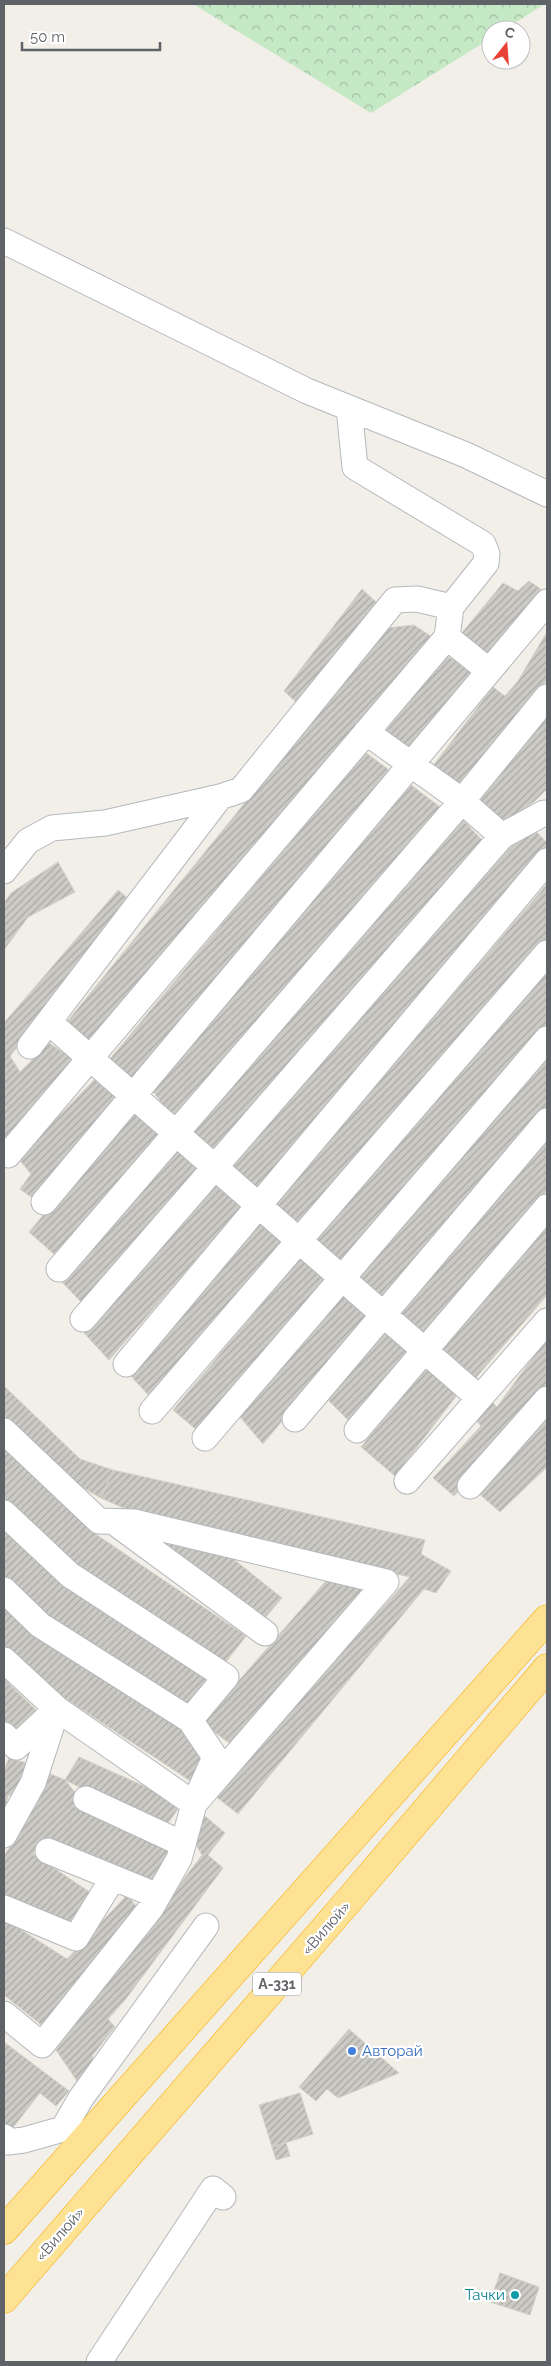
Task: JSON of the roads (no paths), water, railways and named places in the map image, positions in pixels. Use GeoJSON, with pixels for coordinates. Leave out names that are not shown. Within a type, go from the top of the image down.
{"type":"FeatureCollection","features":[{"type":"Feature","properties":{"kind":"highway","name":"А-331"},"geometry":{"type":"LineString","coordinates":[[4,2230],[71,2136],[547,1619]]}},
{"type":"Feature","properties":{"kind":"highway","name":"«Вилюй»"},"geometry":{"type":"LineString","coordinates":[[4,2299],[357,1892],[547,1668]]}},
{"type":"Feature","properties":{"kind":"street"},"geometry":{"type":"LineString","coordinates":[[4,241],[307,391],[466,454],[547,494]]}},
{"type":"Feature","properties":{"kind":"street"},"geometry":{"type":"LineString","coordinates":[[8,1155],[447,637],[451,607],[486,563],[487,554],[483,544],[355,467],[349,408]]}},
{"type":"Feature","properties":{"kind":"street"},"geometry":{"type":"LineString","coordinates":[[4,871],[28,841],[52,828],[105,823],[220,797],[240,790],[395,600],[417,599],[451,607]]}},
{"type":"Feature","properties":{"kind":"street"},"geometry":{"type":"LineString","coordinates":[[44,1202],[547,602]]}},
{"type":"Feature","properties":{"kind":"street"},"geometry":{"type":"LineString","coordinates":[[447,637],[489,671]]}},
{"type":"Feature","properties":{"kind":"street"},"geometry":{"type":"LineString","coordinates":[[58,1269],[462,801],[547,697]]}},
{"type":"Feature","properties":{"kind":"street"},"geometry":{"type":"LineString","coordinates":[[366,732],[462,801],[502,836]]}},
{"type":"Feature","properties":{"kind":"street"},"geometry":{"type":"LineString","coordinates":[[30,1046],[220,797]]}},
{"type":"Feature","properties":{"kind":"street"},"geometry":{"type":"LineString","coordinates":[[83,1319],[502,836],[546,813]]}},
{"type":"Feature","properties":{"kind":"street"},"geometry":{"type":"LineString","coordinates":[[126,1364],[547,861]]}},
{"type":"Feature","properties":{"kind":"street"},"geometry":{"type":"LineString","coordinates":[[152,1411],[547,954]]}},
{"type":"Feature","properties":{"kind":"street"},"geometry":{"type":"LineString","coordinates":[[58,1030],[480,1398]]}},
{"type":"Feature","properties":{"kind":"street"},"geometry":{"type":"LineString","coordinates":[[206,1438],[547,1039]]}},
{"type":"Feature","properties":{"kind":"street"},"geometry":{"type":"LineString","coordinates":[[296,1419],[547,1121]]}},
{"type":"Feature","properties":{"kind":"street"},"geometry":{"type":"LineString","coordinates":[[357,1430],[547,1207]]}},
{"type":"Feature","properties":{"kind":"street"},"geometry":{"type":"LineString","coordinates":[[407,1481],[547,1321]]}},
{"type":"Feature","properties":{"kind":"street"},"geometry":{"type":"LineString","coordinates":[[470,1486],[547,1399]]}},
{"type":"Feature","properties":{"kind":"street"},"geometry":{"type":"LineString","coordinates":[[4,1431],[99,1521],[134,1522],[386,1582],[194,1804]]}},
{"type":"Feature","properties":{"kind":"street"},"geometry":{"type":"LineString","coordinates":[[4,1513],[70,1575],[226,1677],[190,1720]]}},
{"type":"Feature","properties":{"kind":"street"},"geometry":{"type":"LineString","coordinates":[[113,1521],[265,1634]]}},
{"type":"Feature","properties":{"kind":"street"},"geometry":{"type":"LineString","coordinates":[[4,1590],[40,1625],[190,1720],[215,1756],[194,1804],[179,1859],[151,1908],[42,2045],[4,2014]]}},
{"type":"Feature","properties":{"kind":"street"},"geometry":{"type":"LineString","coordinates":[[4,1660],[57,1709],[194,1804]]}},
{"type":"Feature","properties":{"kind":"street"},"geometry":{"type":"LineString","coordinates":[[4,1735],[16,1746],[57,1709]]}},
{"type":"Feature","properties":{"kind":"street"},"geometry":{"type":"LineString","coordinates":[[6,1827],[33,1783],[57,1709]]}},
{"type":"Feature","properties":{"kind":"street"},"geometry":{"type":"LineString","coordinates":[[86,1799],[183,1844]]}},
{"type":"Feature","properties":{"kind":"street"},"geometry":{"type":"LineString","coordinates":[[48,1851],[158,1896]]}},
{"type":"Feature","properties":{"kind":"street"},"geometry":{"type":"LineString","coordinates":[[4,1908],[76,1938],[113,1878]]}},
{"type":"Feature","properties":{"kind":"street"},"geometry":{"type":"LineString","coordinates":[[4,2137],[8,2142],[71,2136],[81,2098],[206,1926]]}},
{"type":"Feature","properties":{"kind":"street"},"geometry":{"type":"LineString","coordinates":[[99,2362],[213,2189],[223,2197]]}},
{"type":"Feature","properties":{"kind":"place","name":"Авторай"},"geometry":{"type":"Point","coordinates":[352,2051]}},
{"type":"Feature","properties":{"kind":"place","name":"Тачки"},"geometry":{"type":"Point","coordinates":[515,2295]}}]}
